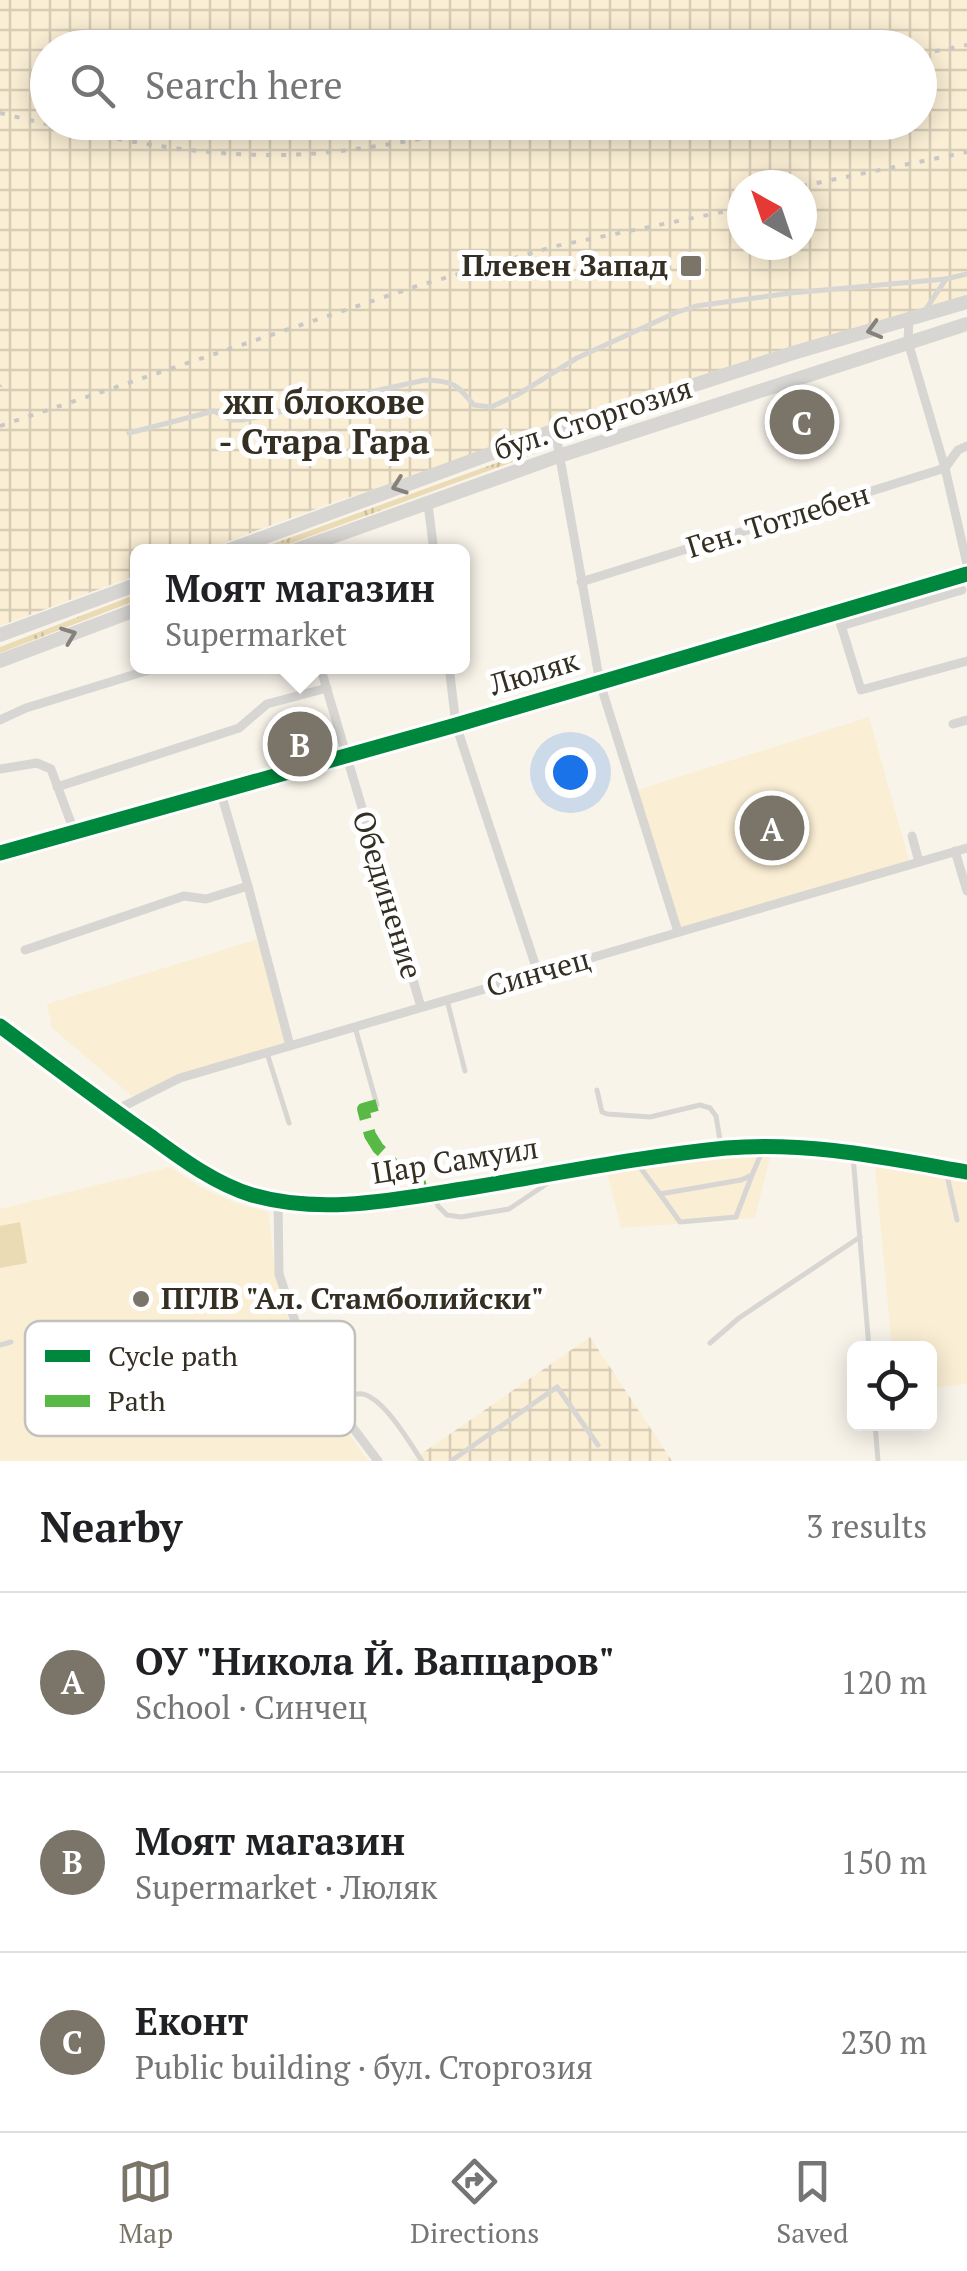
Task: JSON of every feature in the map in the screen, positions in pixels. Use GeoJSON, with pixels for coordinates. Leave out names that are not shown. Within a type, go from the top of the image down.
{"type":"FeatureCollection","features":[{"type":"Feature","properties":{"kind":"main road","name":"бул. Сторгозия"},"geometry":{"type":"LineString","coordinates":[[246,544],[556,430],[793,353],[967,302]]}},
{"type":"Feature","properties":{"kind":"main road","name":"бул. Сторгозия"},"geometry":{"type":"LineString","coordinates":[[311,544],[560,456],[967,324]]}},
{"type":"Feature","properties":{"kind":"main road"},"geometry":{"type":"LineString","coordinates":[[0,635],[130,587]]}},
{"type":"Feature","properties":{"kind":"main road"},"geometry":{"type":"LineString","coordinates":[[0,661],[130,612]]}},
{"type":"Feature","properties":{"kind":"street"},"geometry":{"type":"LineString","coordinates":[[915,318],[908,342],[945,468],[967,564]]}},
{"type":"Feature","properties":{"kind":"street"},"geometry":{"type":"LineString","coordinates":[[556,430],[600,682],[678,932]]}},
{"type":"Feature","properties":{"kind":"street","name":"Ген. Тотлебен"},"geometry":{"type":"LineString","coordinates":[[580,582],[945,468],[958,450],[967,446]]}},
{"type":"Feature","properties":{"kind":"street"},"geometry":{"type":"LineString","coordinates":[[428,504],[433,544]]}},
{"type":"Feature","properties":{"kind":"street","name":"Люляк"},"geometry":{"type":"LineString","coordinates":[[0,853],[456,725],[967,574]]}},
{"type":"Feature","properties":{"kind":"street"},"geometry":{"type":"LineString","coordinates":[[842,626],[962,590]]}},
{"type":"Feature","properties":{"kind":"street"},"geometry":{"type":"LineString","coordinates":[[837,612],[861,690],[967,661]]}},
{"type":"Feature","properties":{"kind":"street"},"geometry":{"type":"LineString","coordinates":[[0,720],[26,708],[136,674]]}},
{"type":"Feature","properties":{"kind":"street","name":"Обединение"},"geometry":{"type":"LineString","coordinates":[[322,674],[421,1007]]}},
{"type":"Feature","properties":{"kind":"street"},"geometry":{"type":"LineString","coordinates":[[450,674],[456,725],[538,973]]}},
{"type":"Feature","properties":{"kind":"street"},"geometry":{"type":"LineString","coordinates":[[57,786],[239,728],[266,704],[326,688]]}},
{"type":"Feature","properties":{"kind":"street"},"geometry":{"type":"LineString","coordinates":[[953,724],[967,720]]}},
{"type":"Feature","properties":{"kind":"street"},"geometry":{"type":"LineString","coordinates":[[0,769],[37,763],[51,769],[74,831]]}},
{"type":"Feature","properties":{"kind":"street"},"geometry":{"type":"LineString","coordinates":[[220,790],[290,1046]]}},
{"type":"Feature","properties":{"kind":"street"},"geometry":{"type":"LineString","coordinates":[[912,836],[918,862]]}},
{"type":"Feature","properties":{"kind":"street","name":"Синчец"},"geometry":{"type":"LineString","coordinates":[[114,1112],[180,1078],[967,848]]}},
{"type":"Feature","properties":{"kind":"street"},"geometry":{"type":"LineString","coordinates":[[955,851],[967,891]]}},
{"type":"Feature","properties":{"kind":"street"},"geometry":{"type":"LineString","coordinates":[[24,950],[184,896],[206,899],[248,886]]}},
{"type":"Feature","properties":{"kind":"street","name":"Цар Самуил"},"geometry":{"type":"LineString","coordinates":[[0,1026],[179,1157],[250,1194],[278,1200],[312,1205],[348,1204],[635,1160],[765,1145],[853,1153],[967,1172]]}},
{"type":"Feature","properties":{"kind":"street"},"geometry":{"type":"LineString","coordinates":[[278,1200],[279,1274],[295,1321]]}},
{"type":"Feature","properties":{"kind":"street"},"geometry":{"type":"LineString","coordinates":[[355,1431],[378,1461]]}},
{"type":"Feature","properties":{"kind":"lane"},"geometry":{"type":"LineString","coordinates":[[130,434],[214,411],[231,420],[243,420],[425,380],[448,381],[457,385],[474,406],[491,407],[576,358],[696,306],[791,293],[946,280],[967,274]]}},
{"type":"Feature","properties":{"kind":"lane"},"geometry":{"type":"LineString","coordinates":[[915,318],[946,280]]}},
{"type":"Feature","properties":{"kind":"lane"},"geometry":{"type":"LineString","coordinates":[[446,1000],[466,1072]]}},
{"type":"Feature","properties":{"kind":"lane"},"geometry":{"type":"LineString","coordinates":[[356,1027],[377,1105]]}},
{"type":"Feature","properties":{"kind":"lane"},"geometry":{"type":"LineString","coordinates":[[267,1053],[289,1124]]}},
{"type":"Feature","properties":{"kind":"lane"},"geometry":{"type":"LineString","coordinates":[[597,1090],[602,1112],[607,1114],[650,1117],[700,1106],[710,1108],[716,1116],[722,1149]]}},
{"type":"Feature","properties":{"kind":"lane"},"geometry":{"type":"LineString","coordinates":[[635,1160],[680,1222],[736,1217],[765,1145]]}},
{"type":"Feature","properties":{"kind":"lane"},"geometry":{"type":"LineString","coordinates":[[853,1153],[868,1341]]}},
{"type":"Feature","properties":{"kind":"lane"},"geometry":{"type":"LineString","coordinates":[[946,1168],[956,1220]]}},
{"type":"Feature","properties":{"kind":"lane"},"geometry":{"type":"LineString","coordinates":[[434,1193],[438,1206],[447,1215],[461,1218],[509,1209],[562,1173]]}},
{"type":"Feature","properties":{"kind":"lane"},"geometry":{"type":"LineString","coordinates":[[660,1194],[740,1180],[752,1174]]}},
{"type":"Feature","properties":{"kind":"lane"},"geometry":{"type":"LineString","coordinates":[[710,1342],[739,1318],[860,1238]]}},
{"type":"Feature","properties":{"kind":"lane"},"geometry":{"type":"LineString","coordinates":[[0,1345],[11,1342]]}},
{"type":"Feature","properties":{"kind":"lane"},"geometry":{"type":"LineString","coordinates":[[451,1461],[557,1386],[598,1446]]}},
{"type":"Feature","properties":{"kind":"lane"},"geometry":{"type":"LineString","coordinates":[[355,1394],[370,1396],[393,1418],[422,1461]]}},
{"type":"Feature","properties":{"kind":"lane"},"geometry":{"type":"LineString","coordinates":[[876,1431],[878,1461]]}},
{"type":"Feature","properties":{"kind":"shaded area"},"geometry":{"type":"Polygon","coordinates":[[[0,0],[967,0],[967,302],[555,430],[220,544],[130,544],[130,578],[0,626],[0,0]]]}},
{"type":"Feature","properties":{"kind":"shaded area"},"geometry":{"type":"Polygon","coordinates":[[[869,717],[910,864],[678,932],[634,791],[869,717]]]}},
{"type":"Feature","properties":{"kind":"shaded area"},"geometry":{"type":"Polygon","coordinates":[[[262,938],[290,1046],[132,1096],[52,1028],[47,1004],[262,938]]]}},
{"type":"Feature","properties":{"kind":"shaded area"},"geometry":{"type":"Polygon","coordinates":[[[771,1153],[755,1218],[621,1228],[607,1172],[771,1153]]]}},
{"type":"Feature","properties":{"kind":"shaded area"},"geometry":{"type":"Polygon","coordinates":[[[875,1166],[967,1182],[967,1384],[937,1387],[937,1341],[891,1341],[875,1166]]]}},
{"type":"Feature","properties":{"kind":"shaded area"},"geometry":{"type":"Polygon","coordinates":[[[170,1167],[235,1203],[268,1212],[277,1283],[290,1321],[25,1321],[25,1436],[351,1436],[368,1461],[0,1461],[0,1209],[170,1167]]]}},
{"type":"Feature","properties":{"kind":"shaded area"},"geometry":{"type":"Polygon","coordinates":[[[590,1337],[672,1461],[411,1461],[590,1337]]]}},
{"type":"Feature","properties":{"kind":"green space"},"geometry":{"type":"Polygon","coordinates":[[[535,449],[537,453],[289,544],[272,544],[535,449]]]}},
{"type":"Feature","properties":{"kind":"green space"},"geometry":{"type":"Polygon","coordinates":[[[130,597],[130,603],[0,653],[0,647],[130,597]]]}},
{"type":"Feature","properties":{"kind":"green space"},"geometry":{"type":"Polygon","coordinates":[[[20,1222],[27,1263],[0,1268],[0,1226],[20,1222]]]}},
{"type":"Feature","properties":{"kind":"railway"},"geometry":{"type":"LineString","coordinates":[[937,51],[967,45]]}},
{"type":"Feature","properties":{"kind":"railway"},"geometry":{"type":"LineString","coordinates":[[0,113],[30,120]]}},
{"type":"Feature","properties":{"kind":"railway"},"geometry":{"type":"LineString","coordinates":[[125,140],[271,155],[336,152],[411,140]]}},
{"type":"Feature","properties":{"kind":"railway"},"geometry":{"type":"LineString","coordinates":[[817,183],[967,152]]}},
{"type":"Feature","properties":{"kind":"railway"},"geometry":{"type":"LineString","coordinates":[[0,426],[417,286],[556,246],[727,211]]}},
{"type":"Feature","properties":{"kind":"marked path"},"geometry":{"type":"LineString","coordinates":[[377,1105],[363,1109],[370,1135],[394,1168],[420,1183],[423,1196]]}},
{"type":"Feature","properties":{"kind":"cycle path"},"geometry":{"type":"LineString","coordinates":[[0,853],[456,725],[967,574]]}},
{"type":"Feature","properties":{"kind":"cycle path"},"geometry":{"type":"LineString","coordinates":[[0,1026],[200,1171],[226,1185],[278,1201],[331,1205],[384,1201],[660,1156],[756,1146],[847,1152],[967,1172]]}},
{"type":"Feature","properties":{"kind":"place","name":"Плевен Запад"},"geometry":{"type":"Point","coordinates":[691,266]}},
{"type":"Feature","properties":{"kind":"place","name":"Еконт"},"geometry":{"type":"Point","coordinates":[802,422]}},
{"type":"Feature","properties":{"kind":"place","name":"Моят магазин"},"geometry":{"type":"Point","coordinates":[300,744]}},
{"type":"Feature","properties":{"kind":"place","name":"ОУ \"Никола Й. Вапцаров\""},"geometry":{"type":"Point","coordinates":[772,828]}},
{"type":"Feature","properties":{"kind":"place","name":"ПГЛВ \"Ал. Стамболийски\""},"geometry":{"type":"Point","coordinates":[141,1299]}},
{"type":"Feature","properties":{"kind":"district","name":"жп блокове - Стара Гара"},"geometry":{"type":"Point","coordinates":[324,422]}}]}
